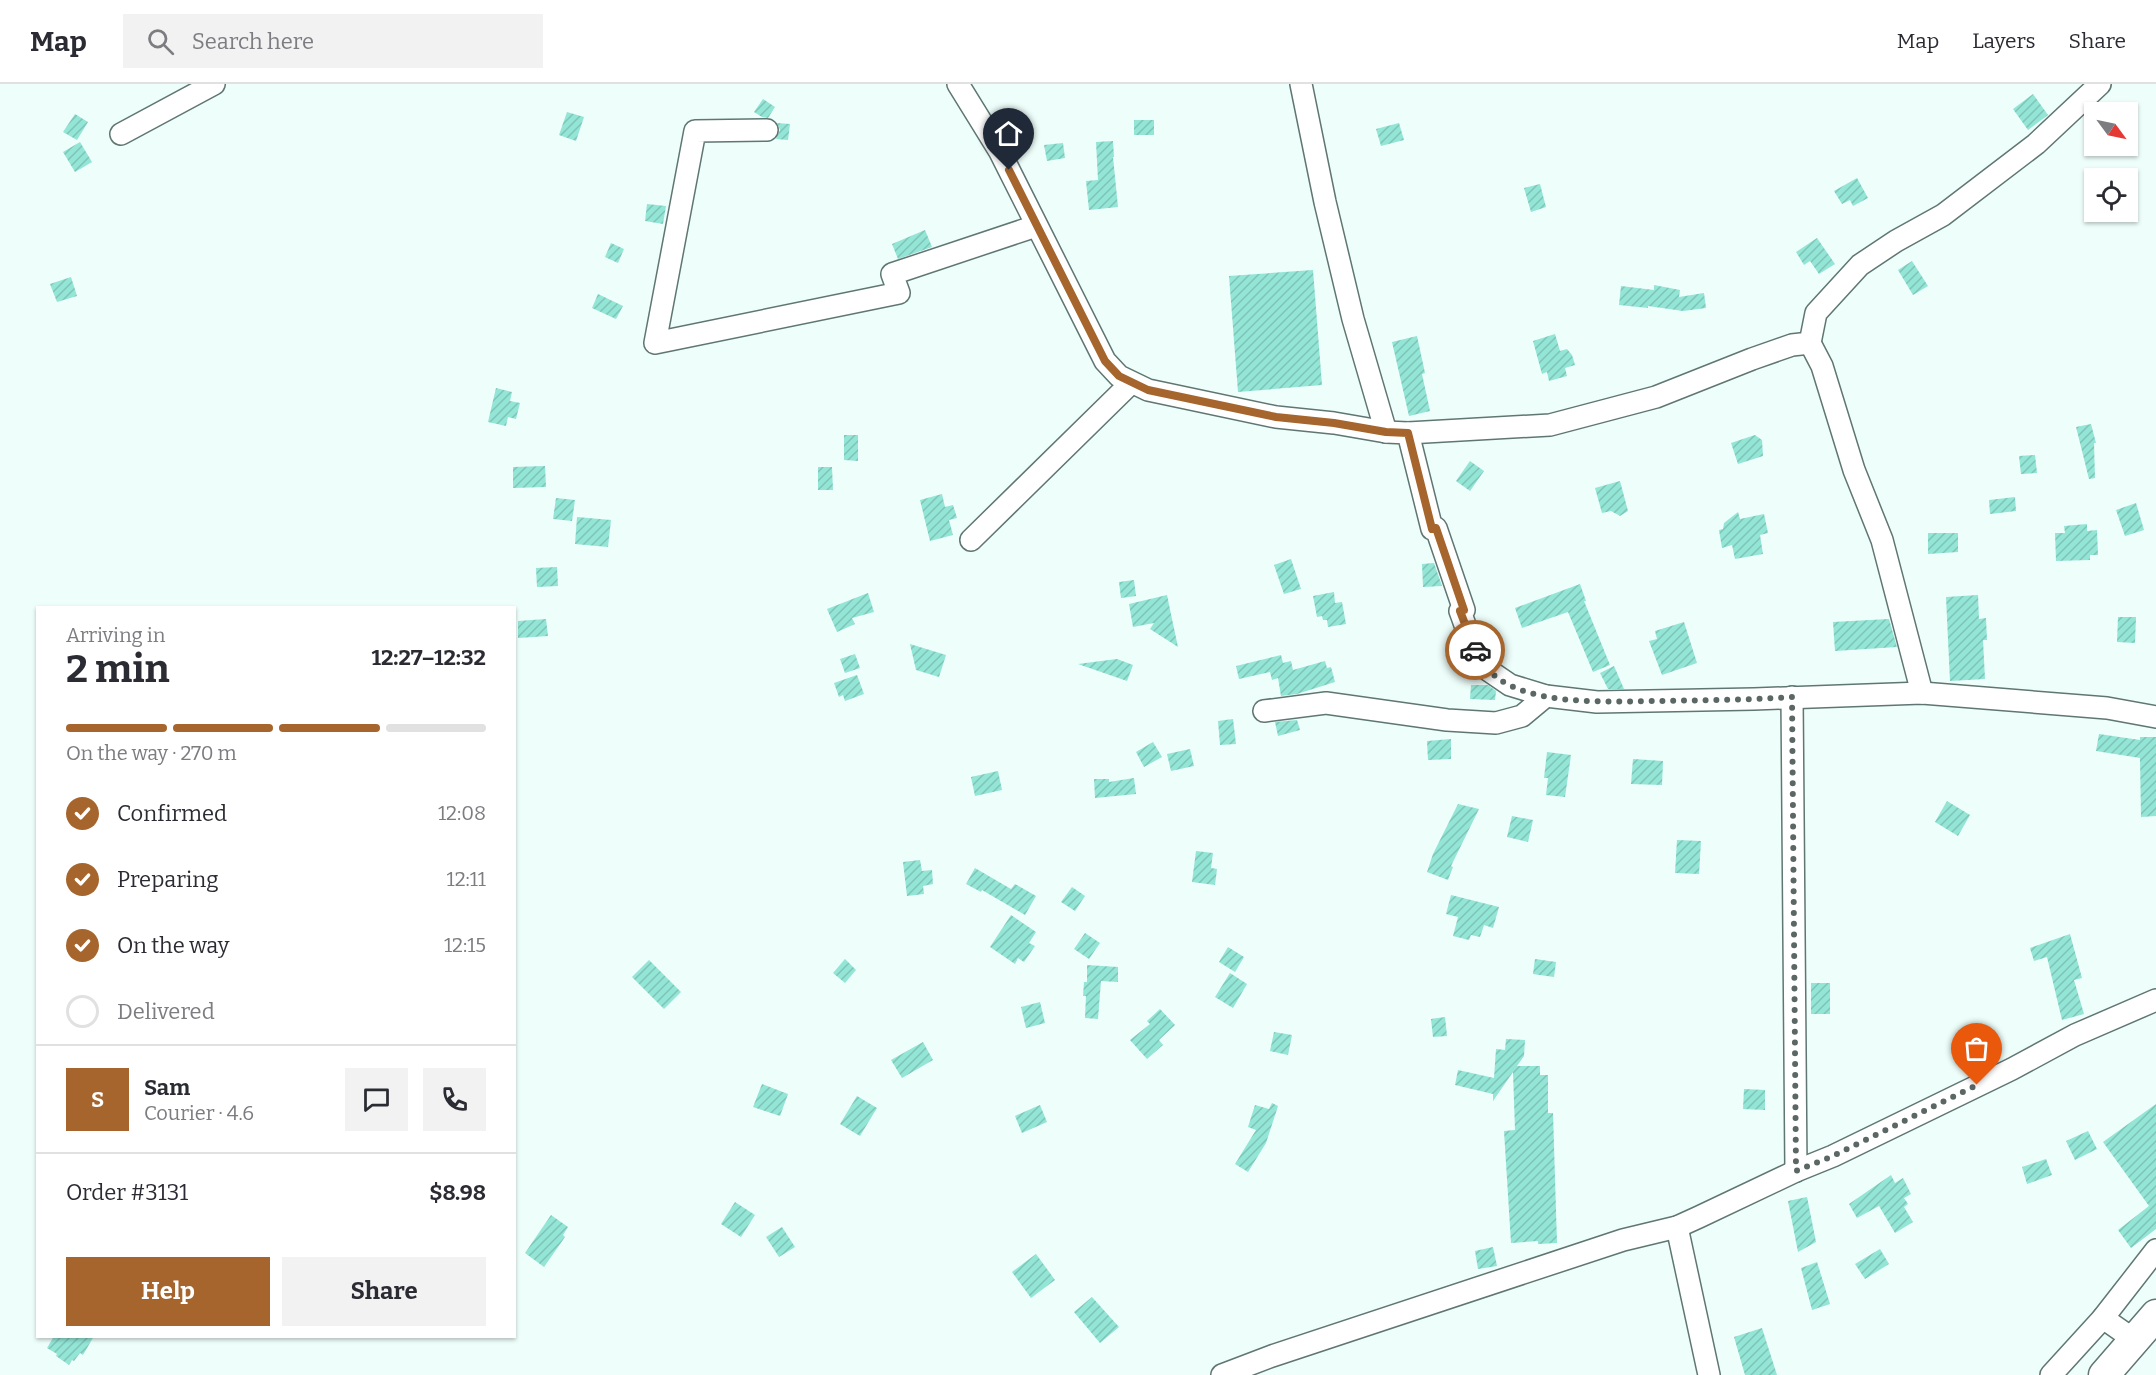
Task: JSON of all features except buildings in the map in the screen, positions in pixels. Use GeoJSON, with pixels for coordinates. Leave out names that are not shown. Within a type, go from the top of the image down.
{"type":"FeatureCollection","features":[{"type":"Feature","properties":{"kind":"highway"},"geometry":{"type":"LineString","coordinates":[[2104,1375],[2156,1315]]}},
{"type":"Feature","properties":{"kind":"street"},"geometry":{"type":"LineString","coordinates":[[121,134],[214,84]]}},
{"type":"Feature","properties":{"kind":"street"},"geometry":{"type":"LineString","coordinates":[[958,84],[1000,152],[1105,361],[1119,376],[1131,384],[1148,390],[1256,413],[1386,432],[1408,433],[1550,425],[1656,397],[1752,359],[1792,345],[1810,343]]}},
{"type":"Feature","properties":{"kind":"street"},"geometry":{"type":"LineString","coordinates":[[1301,84],[1325,202],[1353,320],[1386,432]]}},
{"type":"Feature","properties":{"kind":"street"},"geometry":{"type":"LineString","coordinates":[[1922,693],[1882,540],[1854,470],[1822,366],[1810,343],[1816,314],[1860,265],[1896,241],[1943,215],[2036,144],[2100,84]]}},
{"type":"Feature","properties":{"kind":"street"},"geometry":{"type":"LineString","coordinates":[[767,130],[695,131],[655,343],[899,293],[892,274],[1036,226]]}},
{"type":"Feature","properties":{"kind":"street"},"geometry":{"type":"LineString","coordinates":[[971,540],[1131,384]]}},
{"type":"Feature","properties":{"kind":"street"},"geometry":{"type":"LineString","coordinates":[[1408,433],[1432,529],[1436,528],[1464,610],[1460,611],[1481,662],[1493,674],[1510,685],[1546,696],[1597,702],[1922,693],[2107,708],[2156,717]]}},
{"type":"Feature","properties":{"kind":"street"},"geometry":{"type":"LineString","coordinates":[[1264,711],[1326,702],[1447,720],[1496,723],[1522,716],[1546,696]]}},
{"type":"Feature","properties":{"kind":"street"},"geometry":{"type":"LineString","coordinates":[[1792,697],[1796,1171]]}},
{"type":"Feature","properties":{"kind":"street"},"geometry":{"type":"LineString","coordinates":[[1222,1375],[1272,1356],[1623,1240],[1677,1227],[1833,1156],[2012,1069],[2075,1035],[2156,1000]]}},
{"type":"Feature","properties":{"kind":"street"},"geometry":{"type":"LineString","coordinates":[[1677,1227],[1709,1375]]}},
{"type":"Feature","properties":{"kind":"street"},"geometry":{"type":"LineString","coordinates":[[2051,1375],[2103,1318],[2156,1250]]}},
{"type":"Feature","properties":{"kind":"street"},"geometry":{"type":"LineString","coordinates":[[2103,1318],[2133,1340]]}},
{"type":"Feature","properties":{"kind":"way so far"},"geometry":{"type":"LineString","coordinates":[[1475,650],[1481,662],[1498,678],[1510,685],[1546,696],[1597,702],[1792,697],[1796,1171],[1833,1156],[1977,1085]]}},
{"type":"Feature","properties":{"kind":"route"},"geometry":{"type":"LineString","coordinates":[[1009,170],[1105,361],[1111,369],[1131,384],[1148,390],[1276,417],[1408,433],[1432,529],[1436,528],[1464,610],[1460,611],[1475,650]]}}]}
